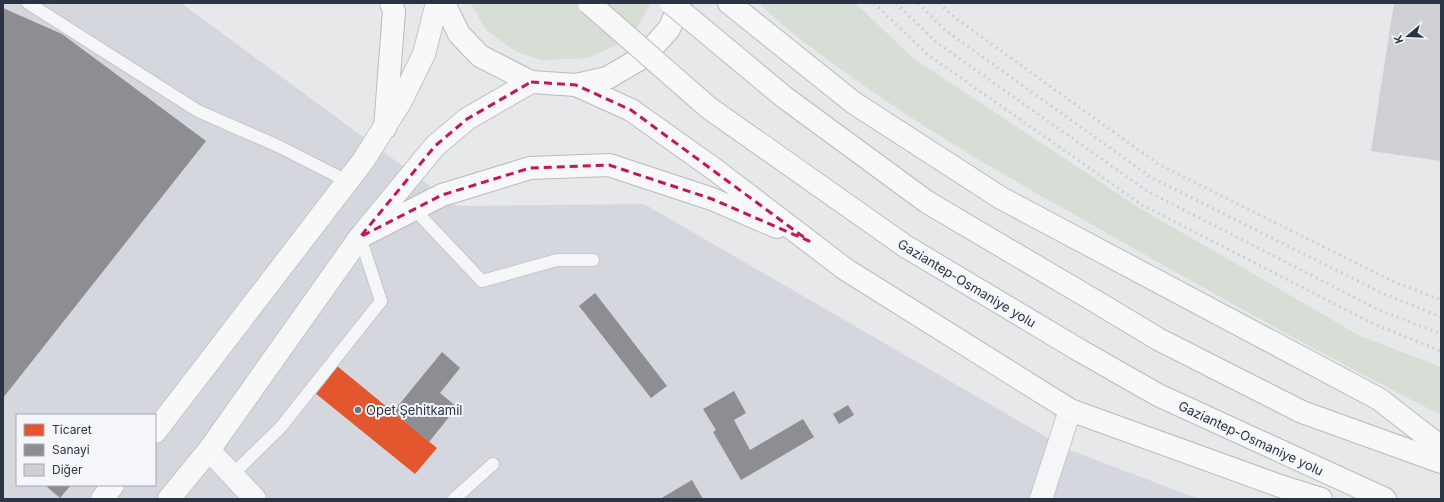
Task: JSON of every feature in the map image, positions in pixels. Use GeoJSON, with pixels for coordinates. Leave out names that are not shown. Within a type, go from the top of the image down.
{"type":"FeatureCollection","features":[{"type":"Feature","properties":{"kind":"main road"},"geometry":{"type":"LineString","coordinates":[[385,128],[394,11],[391,3]]}},
{"type":"Feature","properties":{"kind":"main road"},"geometry":{"type":"LineString","coordinates":[[156,431],[363,162],[402,101],[424,54],[437,3]]}},
{"type":"Feature","properties":{"kind":"main road"},"geometry":{"type":"LineString","coordinates":[[444,3],[460,34],[480,56],[531,82],[576,85],[607,78],[646,56],[669,29],[681,3]]}},
{"type":"Feature","properties":{"kind":"main road","name":"Gaziantep-Osmaniye yolu"},"geometry":{"type":"LineString","coordinates":[[589,3],[709,108],[905,246],[1079,350],[1158,395],[1386,499]]}},
{"type":"Feature","properties":{"kind":"main road"},"geometry":{"type":"LineString","coordinates":[[671,3],[784,97],[927,202],[1158,339],[1302,412],[1441,462]]}},
{"type":"Feature","properties":{"kind":"main road"},"geometry":{"type":"LineString","coordinates":[[729,3],[854,103],[1001,198],[1379,399],[1441,447]]}},
{"type":"Feature","properties":{"kind":"main road"},"geometry":{"type":"LineString","coordinates":[[169,499],[209,450],[360,236],[435,146],[468,119],[531,82]]}},
{"type":"Feature","properties":{"kind":"main road"},"geometry":{"type":"LineString","coordinates":[[576,85],[631,110],[714,169],[845,269],[1070,410],[1280,486],[1321,499]]}},
{"type":"Feature","properties":{"kind":"main road"},"geometry":{"type":"LineString","coordinates":[[360,236],[442,195],[530,168],[610,165],[712,199],[809,241]]}},
{"type":"Feature","properties":{"kind":"main road"},"geometry":{"type":"LineString","coordinates":[[102,499],[112,486]]}},
{"type":"Feature","properties":{"kind":"street"},"geometry":{"type":"LineString","coordinates":[[1041,499],[1070,410]]}},
{"type":"Feature","properties":{"kind":"street"},"geometry":{"type":"LineString","coordinates":[[209,450],[254,499]]}},
{"type":"Feature","properties":{"kind":"lane"},"geometry":{"type":"LineString","coordinates":[[28,3],[198,111],[278,146],[347,181]]}},
{"type":"Feature","properties":{"kind":"lane"},"geometry":{"type":"LineString","coordinates":[[414,209],[482,281],[557,260],[593,260]]}},
{"type":"Feature","properties":{"kind":"lane"},"geometry":{"type":"LineString","coordinates":[[232,475],[281,426],[381,301],[360,236]]}},
{"type":"Feature","properties":{"kind":"lane"},"geometry":{"type":"LineString","coordinates":[[454,499],[493,464]]}},
{"type":"Feature","properties":{"kind":"highlighted area"},"geometry":{"type":"Polygon","coordinates":[[[531,82],[576,85],[631,110],[809,241],[712,199],[609,165],[530,168],[442,195],[360,237],[435,146],[467,119],[531,82]]]}},
{"type":"Feature","properties":{"kind":"shaded area"},"geometry":{"type":"Polygon","coordinates":[[[3,3],[181,3],[457,206],[644,204],[1067,449],[1199,499],[3,499],[3,3]]]}},
{"type":"Feature","properties":{"kind":"shaded area"},"geometry":{"type":"Polygon","coordinates":[[[470,3],[651,3],[636,29],[622,42],[589,58],[541,60],[517,52],[487,31],[470,3]]]}},
{"type":"Feature","properties":{"kind":"shaded area"},"geometry":{"type":"Polygon","coordinates":[[[759,3],[855,3],[913,58],[1138,207],[1360,336],[1441,367],[1441,415],[1253,315],[1037,194],[976,158],[858,82],[793,34],[759,3]]]}},
{"type":"Feature","properties":{"kind":"building: Ticaret"},"geometry":{"type":"Polygon","coordinates":[[[337,366],[437,448],[415,474],[315,393],[337,366]]]}},
{"type":"Feature","properties":{"kind":"building: Sanayi"},"geometry":{"type":"Polygon","coordinates":[[[3,8],[62,34],[206,141],[3,398],[3,8]]]}},
{"type":"Feature","properties":{"kind":"building: Sanayi"},"geometry":{"type":"Polygon","coordinates":[[[595,293],[667,386],[651,398],[579,306],[595,293]]]}},
{"type":"Feature","properties":{"kind":"building: Sanayi"},"geometry":{"type":"Polygon","coordinates":[[[442,352],[460,368],[440,393],[457,407],[429,442],[393,412],[442,352]]]}},
{"type":"Feature","properties":{"kind":"building: Sanayi"},"geometry":{"type":"Polygon","coordinates":[[[734,391],[746,413],[734,420],[750,450],[803,419],[814,437],[741,480],[713,432],[716,430],[703,409],[734,391]]]}},
{"type":"Feature","properties":{"kind":"building: Sanayi"},"geometry":{"type":"Polygon","coordinates":[[[848,405],[854,415],[839,424],[833,414],[848,405]]]}},
{"type":"Feature","properties":{"kind":"building: Sanayi"},"geometry":{"type":"Polygon","coordinates":[[[692,480],[703,499],[660,499],[692,480]]]}},
{"type":"Feature","properties":{"kind":"building: Sanayi"},"geometry":{"type":"Polygon","coordinates":[[[48,486],[70,486],[60,498],[47,487],[48,486]]]}},
{"type":"Feature","properties":{"kind":"building: Diğer"},"geometry":{"type":"Polygon","coordinates":[[[1394,3],[1441,3],[1441,161],[1371,151],[1394,3]]]}},
{"type":"Feature","properties":{"kind":"railway"},"geometry":{"type":"LineString","coordinates":[[874,3],[927,54],[1142,205],[1374,324],[1441,351]]}},
{"type":"Feature","properties":{"kind":"railway"},"geometry":{"type":"LineString","coordinates":[[896,3],[936,42],[1147,191],[1379,310],[1441,334]]}},
{"type":"Feature","properties":{"kind":"railway"},"geometry":{"type":"LineString","coordinates":[[918,3],[945,30],[1152,178],[1384,294],[1441,317]]}},
{"type":"Feature","properties":{"kind":"railway"},"geometry":{"type":"LineString","coordinates":[[939,3],[954,17],[1158,164],[1390,280],[1441,300]]}},
{"type":"Feature","properties":{"kind":"place","name":"Opet Şehitkamil"},"geometry":{"type":"Point","coordinates":[358,410]}}]}
